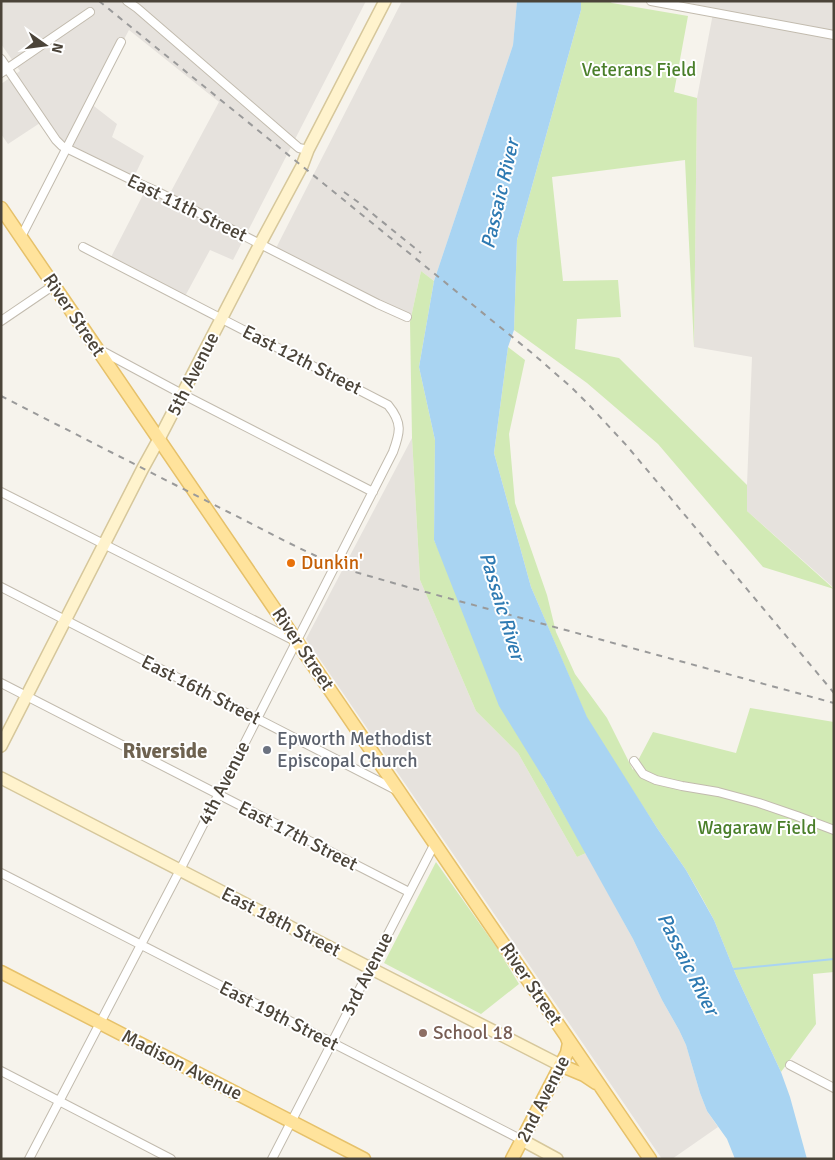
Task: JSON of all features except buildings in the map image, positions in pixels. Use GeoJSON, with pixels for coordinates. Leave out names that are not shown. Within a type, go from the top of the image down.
{"type":"FeatureCollection","features":[{"type":"Feature","properties":{"kind":"main road","name":"5th Avenue"},"geometry":{"type":"LineString","coordinates":[[1,746],[143,468],[302,166],[308,150],[385,1]]}},
{"type":"Feature","properties":{"kind":"main road","name":"River Street"},"geometry":{"type":"LineString","coordinates":[[1,208],[650,1159]]}},
{"type":"Feature","properties":{"kind":"main road","name":"East 18th Street"},"geometry":{"type":"LineString","coordinates":[[1,778],[560,1065]]}},
{"type":"Feature","properties":{"kind":"main road","name":"Madison Avenue"},"geometry":{"type":"LineString","coordinates":[[1,972],[364,1159]]}},
{"type":"Feature","properties":{"kind":"main road","name":"2nd Avenue"},"geometry":{"type":"LineString","coordinates":[[512,1159],[568,1048],[568,1038]]}},
{"type":"Feature","properties":{"kind":"main road","name":"River Street"},"geometry":{"type":"LineString","coordinates":[[560,1065],[591,1079],[604,1091]]}},
{"type":"Feature","properties":{"kind":"main road","name":"East 19th Street"},"geometry":{"type":"LineString","coordinates":[[522,1140],[557,1159]]}},
{"type":"Feature","properties":{"kind":"street"},"geometry":{"type":"LineString","coordinates":[[127,1],[138,4],[299,148],[308,150]]}},
{"type":"Feature","properties":{"kind":"street"},"geometry":{"type":"LineString","coordinates":[[651,1],[834,35]]}},
{"type":"Feature","properties":{"kind":"street"},"geometry":{"type":"LineString","coordinates":[[4,70],[90,12]]}},
{"type":"Feature","properties":{"kind":"street"},"geometry":{"type":"LineString","coordinates":[[21,237],[121,42]]}},
{"type":"Feature","properties":{"kind":"street","name":"East 11th Street"},"geometry":{"type":"LineString","coordinates":[[1,59],[4,70],[62,146],[407,317]]}},
{"type":"Feature","properties":{"kind":"street","name":"East 12th Street"},"geometry":{"type":"LineString","coordinates":[[83,247],[388,405]]}},
{"type":"Feature","properties":{"kind":"street"},"geometry":{"type":"LineString","coordinates":[[1,321],[54,285]]}},
{"type":"Feature","properties":{"kind":"street"},"geometry":{"type":"LineString","coordinates":[[98,349],[372,492]]}},
{"type":"Feature","properties":{"kind":"street","name":"4th Avenue"},"geometry":{"type":"LineString","coordinates":[[30,1159],[393,452],[399,428],[397,418],[388,405]]}},
{"type":"Feature","properties":{"kind":"street"},"geometry":{"type":"LineString","coordinates":[[1,492],[285,637],[297,641]]}},
{"type":"Feature","properties":{"kind":"street","name":"East 16th Street"},"geometry":{"type":"LineString","coordinates":[[1,587],[400,792]]}},
{"type":"Feature","properties":{"kind":"street","name":"East 17th Street"},"geometry":{"type":"LineString","coordinates":[[1,683],[409,892]]}},
{"type":"Feature","properties":{"kind":"street"},"geometry":{"type":"LineString","coordinates":[[634,761],[643,774],[656,780],[718,792],[751,801],[834,830]]}},
{"type":"Feature","properties":{"kind":"street","name":"3rd Avenue"},"geometry":{"type":"LineString","coordinates":[[272,1159],[435,843]]}},
{"type":"Feature","properties":{"kind":"street","name":"East 19th Street"},"geometry":{"type":"LineString","coordinates":[[1,873],[522,1140]]}},
{"type":"Feature","properties":{"kind":"street"},"geometry":{"type":"LineString","coordinates":[[790,1065],[834,1088]]}},
{"type":"Feature","properties":{"kind":"street"},"geometry":{"type":"LineString","coordinates":[[1,1071],[171,1159]]}},
{"type":"Feature","properties":{"kind":"shaded area"},"geometry":{"type":"Polygon","coordinates":[[[1,1],[366,1],[233,260],[210,250],[183,300],[109,261],[147,187],[168,197],[219,102],[129,30],[90,103],[117,124],[112,137],[144,156],[133,179],[65,153],[43,121],[8,144],[1,134],[1,84],[20,71],[1,44],[1,1]]]}},
{"type":"Feature","properties":{"kind":"shaded area"},"geometry":{"type":"Polygon","coordinates":[[[402,1],[517,1],[513,45],[434,281],[421,271],[410,322],[274,252],[402,1]]]}},
{"type":"Feature","properties":{"kind":"shaded area"},"geometry":{"type":"Polygon","coordinates":[[[678,1],[834,1],[834,588],[747,511],[752,357],[694,347],[697,98],[714,8],[678,1]]]}},
{"type":"Feature","properties":{"kind":"shaded area"},"geometry":{"type":"Polygon","coordinates":[[[412,438],[420,580],[476,711],[518,753],[577,857],[586,853],[633,939],[662,1000],[679,1030],[686,1045],[707,1111],[718,1127],[672,1159],[662,1159],[306,639],[412,438]]]}},
{"type":"Feature","properties":{"kind":"green space","name":"Veterans Field"},"geometry":{"type":"Polygon","coordinates":[[[581,1],[609,1],[688,16],[674,92],[697,98],[694,347],[685,160],[552,177],[563,281],[618,280],[621,317],[577,319],[575,349],[619,358],[747,485],[747,511],[834,589],[763,567],[658,444],[587,383],[514,330],[517,240],[581,10],[581,1]]]}},
{"type":"Feature","properties":{"kind":"green space"},"geometry":{"type":"Polygon","coordinates":[[[421,271],[434,281],[419,367],[435,440],[434,540],[544,779],[586,853],[577,857],[518,753],[476,711],[420,580],[412,438],[410,322],[421,271]]]}},
{"type":"Feature","properties":{"kind":"green space","name":"Wagaraw Field"},"geometry":{"type":"Polygon","coordinates":[[[508,347],[525,360],[509,434],[515,503],[547,595],[556,632],[575,674],[607,718],[633,770],[653,732],[736,753],[750,708],[834,722],[834,972],[813,974],[816,1024],[781,1072],[736,975],[714,920],[701,896],[686,870],[589,723],[531,587],[494,453],[508,347]]]}},
{"type":"Feature","properties":{"kind":"green space"},"geometry":{"type":"Polygon","coordinates":[[[436,862],[497,948],[519,984],[481,1014],[384,963],[436,862]]]}},
{"type":"Feature","properties":{"kind":"water","name":"Passaic River"},"geometry":{"type":"Polygon","coordinates":[[[517,1],[581,1],[581,10],[517,240],[514,330],[508,347],[494,453],[531,587],[587,717],[657,828],[686,870],[714,920],[736,975],[781,1072],[807,1159],[735,1159],[727,1139],[707,1111],[686,1045],[633,939],[544,779],[499,706],[434,540],[435,440],[419,367],[434,281],[513,45],[517,1]]]}},
{"type":"Feature","properties":{"kind":"waterway"},"geometry":{"type":"LineString","coordinates":[[734,969],[834,959]]}},
{"type":"Feature","properties":{"kind":"railway"},"geometry":{"type":"LineString","coordinates":[[99,1],[532,353],[571,387],[627,446],[834,693]]}},
{"type":"Feature","properties":{"kind":"railway"},"geometry":{"type":"LineString","coordinates":[[344,192],[421,253]]}},
{"type":"Feature","properties":{"kind":"railway"},"geometry":{"type":"LineString","coordinates":[[1,396],[335,565],[411,588],[834,703]]}},
{"type":"Feature","properties":{"kind":"place","name":"Dunkin'"},"geometry":{"type":"Point","coordinates":[291,563]}},
{"type":"Feature","properties":{"kind":"place","name":"Epworth Methodist Episcopal Church"},"geometry":{"type":"Point","coordinates":[267,750]}},
{"type":"Feature","properties":{"kind":"place","name":"School 18"},"geometry":{"type":"Point","coordinates":[423,1033]}},
{"type":"Feature","properties":{"kind":"district","name":"Riverside"},"geometry":{"type":"Point","coordinates":[165,751]}}]}
